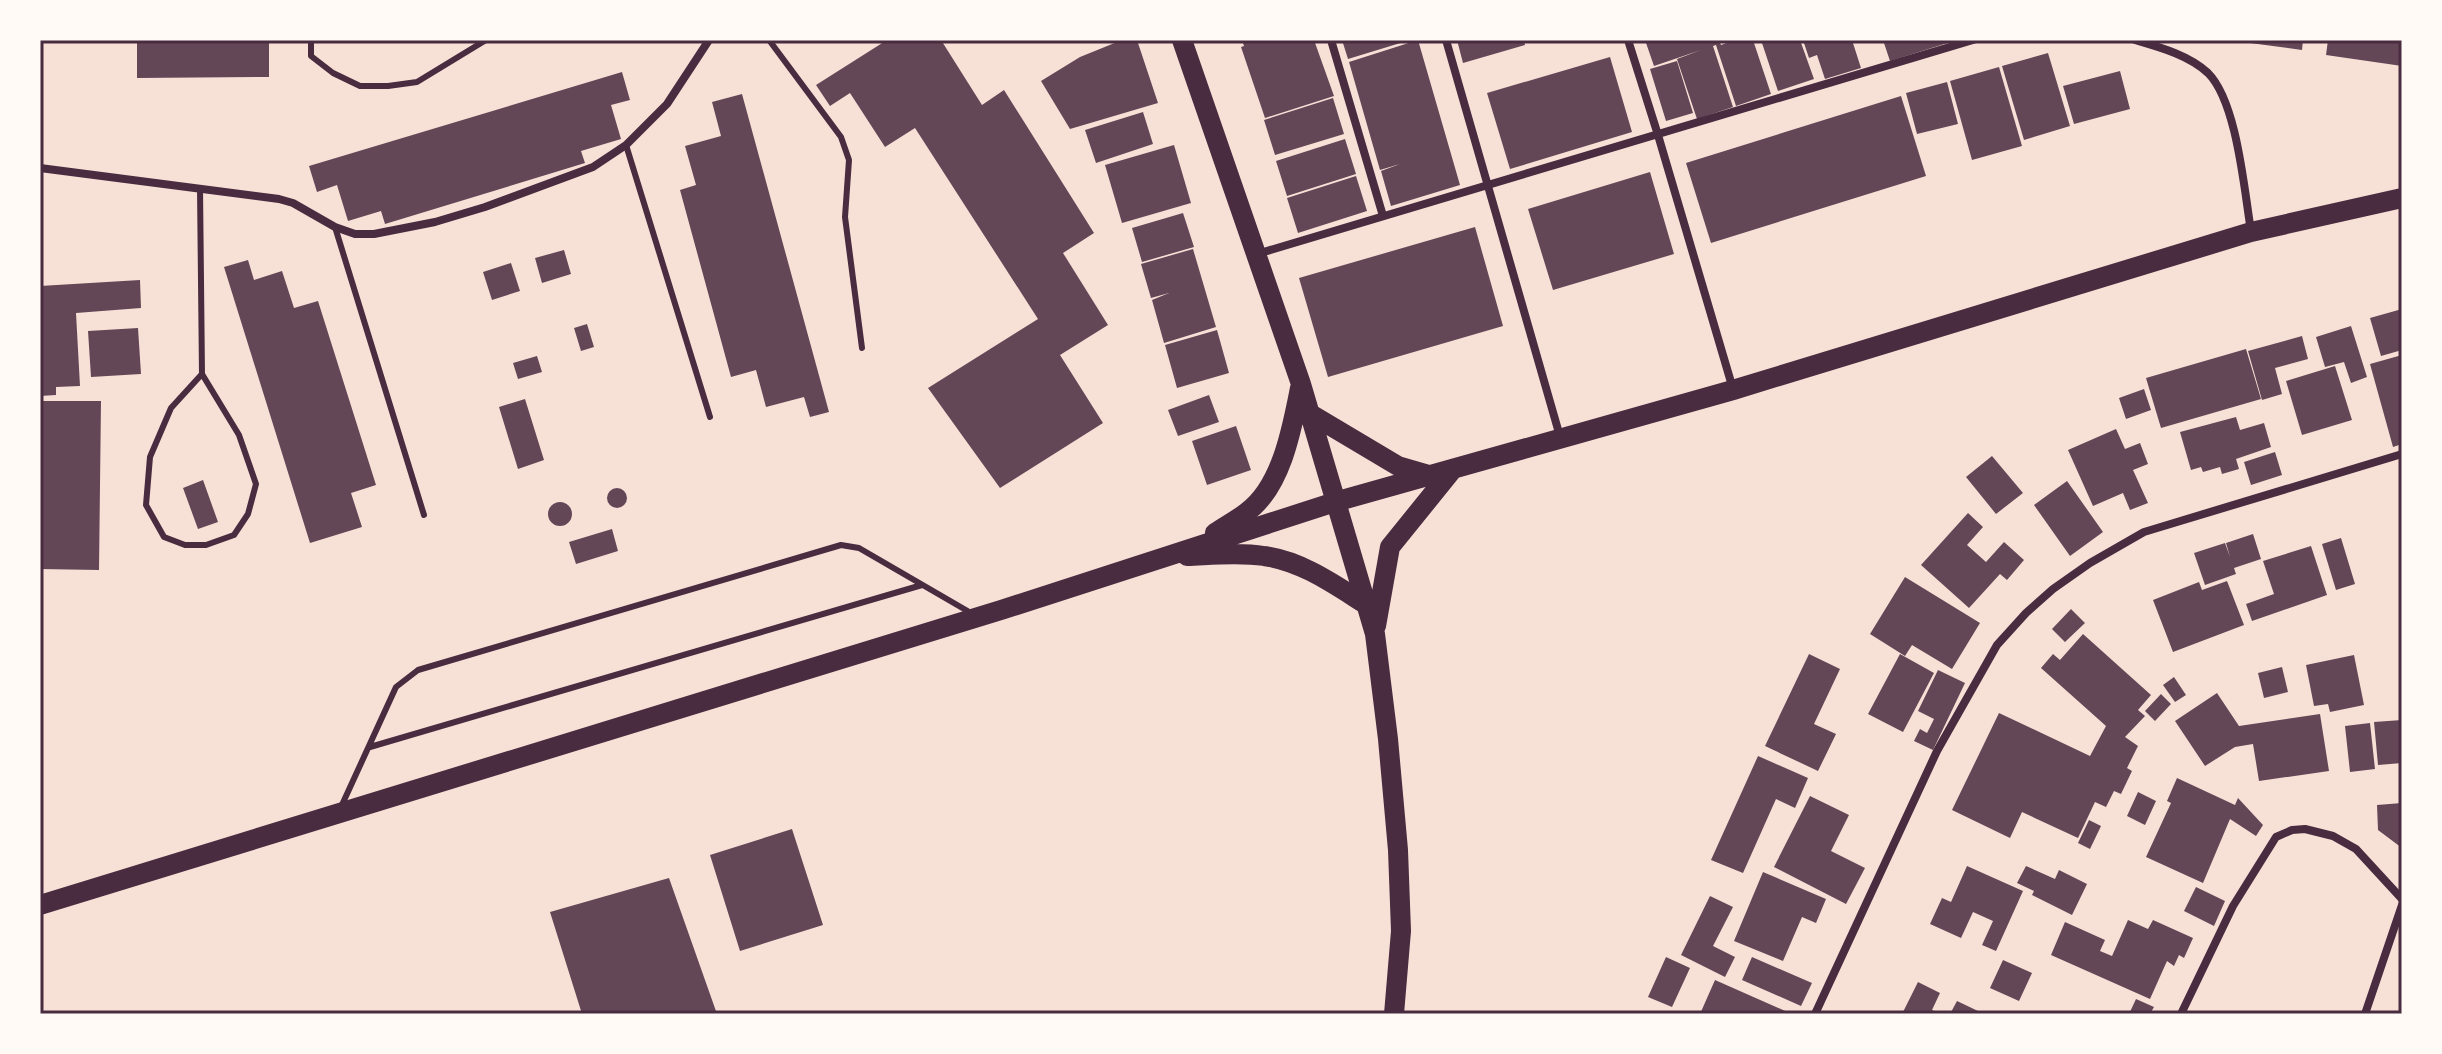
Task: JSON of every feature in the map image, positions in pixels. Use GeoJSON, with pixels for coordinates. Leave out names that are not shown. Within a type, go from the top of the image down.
{"type":"FeatureCollection","features":[{"type":"Feature","properties":{"kind":"main road"},"geometry":{"type":"LineString","coordinates":[[1182,40],[1301,384],[1375,634],[1398,850],[1401,931],[1394,1014]]}},
{"type":"Feature","properties":{"kind":"main road"},"geometry":{"type":"LineString","coordinates":[[40,905],[978,616],[1335,502],[1733,390],[2251,232],[2402,198]]}},
{"type":"Feature","properties":{"kind":"main road"},"geometry":{"type":"LineString","coordinates":[[1193,547],[1249,511],[1271,481],[1290,437],[1301,384]]}},
{"type":"Feature","properties":{"kind":"main road"},"geometry":{"type":"LineString","coordinates":[[1309,413],[1398,466],[1429,475]]}},
{"type":"Feature","properties":{"kind":"main road"},"geometry":{"type":"LineString","coordinates":[[1375,634],[1390,547],[1453,468]]}},
{"type":"Feature","properties":{"kind":"main road"},"geometry":{"type":"LineString","coordinates":[[1163,557],[1265,556],[1293,563],[1367,605]]}},
{"type":"Feature","properties":{"kind":"street"},"geometry":{"type":"LineString","coordinates":[[40,168],[293,203],[335,227],[355,234],[374,234],[435,222],[485,207],[593,167],[626,145],[667,104],[709,40]]}},
{"type":"Feature","properties":{"kind":"street"},"geometry":{"type":"LineString","coordinates":[[1331,40],[1383,216]]}},
{"type":"Feature","properties":{"kind":"street"},"geometry":{"type":"LineString","coordinates":[[1446,40],[1561,440]]}},
{"type":"Feature","properties":{"kind":"street"},"geometry":{"type":"LineString","coordinates":[[1628,40],[1733,390]]}},
{"type":"Feature","properties":{"kind":"street"},"geometry":{"type":"LineString","coordinates":[[1257,254],[1973,40]]}},
{"type":"Feature","properties":{"kind":"street"},"geometry":{"type":"LineString","coordinates":[[2135,40],[2170,50],[2207,72],[2223,94],[2233,127],[2251,232]]}},
{"type":"Feature","properties":{"kind":"street"},"geometry":{"type":"LineString","coordinates":[[1815,1014],[1937,751],[1997,645],[2026,613],[2090,563],[2144,532],[2402,454]]}},
{"type":"Feature","properties":{"kind":"street"},"geometry":{"type":"LineString","coordinates":[[2181,1014],[2233,906],[2276,837],[2292,830],[2305,829],[2333,836],[2356,849],[2402,902],[2365,1014]]}},
{"type":"Feature","properties":{"kind":"lane"},"geometry":{"type":"LineString","coordinates":[[311,40],[311,56],[333,73],[360,86],[388,86],[417,82],[486,40]]}},
{"type":"Feature","properties":{"kind":"lane"},"geometry":{"type":"LineString","coordinates":[[769,40],[841,137],[849,160],[845,217],[862,348]]}},
{"type":"Feature","properties":{"kind":"lane"},"geometry":{"type":"LineString","coordinates":[[626,145],[710,417]]}},
{"type":"Feature","properties":{"kind":"lane"},"geometry":{"type":"LineString","coordinates":[[200,188],[202,374],[239,435],[256,484],[248,514],[234,535],[206,545],[185,545],[164,537],[146,505],[150,457],[171,408],[202,374]]}},
{"type":"Feature","properties":{"kind":"lane"},"geometry":{"type":"LineString","coordinates":[[335,227],[424,515]]}},
{"type":"Feature","properties":{"kind":"lane"},"geometry":{"type":"LineString","coordinates":[[339,812],[396,687],[418,670],[841,545],[859,548],[978,616]]}},
{"type":"Feature","properties":{"kind":"lane"},"geometry":{"type":"LineString","coordinates":[[370,747],[922,585]]}},
{"type":"Feature","properties":{"kind":"building"},"geometry":{"type":"Polygon","coordinates":[[[137,40],[269,40],[269,77],[137,78],[137,40]]]}},
{"type":"Feature","properties":{"kind":"building"},"geometry":{"type":"Polygon","coordinates":[[[887,40],[941,40],[982,105],[1004,90],[1094,233],[1063,253],[1108,325],[1060,355],[1103,423],[1000,488],[928,388],[1038,319],[915,128],[885,147],[850,93],[830,106],[816,85],[887,40]]]}},
{"type":"Feature","properties":{"kind":"building"},"geometry":{"type":"Polygon","coordinates":[[[1122,40],[1137,40],[1158,103],[1070,129],[1041,81],[1080,57],[1122,40]]]}},
{"type":"Feature","properties":{"kind":"building"},"geometry":{"type":"Polygon","coordinates":[[[1242,40],[1314,40],[1334,96],[1265,118],[1241,47],[1244,46],[1242,40]]]}},
{"type":"Feature","properties":{"kind":"building"},"geometry":{"type":"Polygon","coordinates":[[[1342,40],[1407,40],[1407,41],[1348,59],[1342,40]]]}},
{"type":"Feature","properties":{"kind":"building"},"geometry":{"type":"Polygon","coordinates":[[[1418,40],[1460,185],[1391,206],[1381,171],[1400,164],[1380,170],[1349,62],[1418,40]]]}},
{"type":"Feature","properties":{"kind":"building"},"geometry":{"type":"Polygon","coordinates":[[[1457,40],[1524,40],[1525,45],[1463,63],[1457,40]]]}},
{"type":"Feature","properties":{"kind":"building"},"geometry":{"type":"Polygon","coordinates":[[[1645,40],[1719,40],[1721,45],[1735,40],[1753,40],[1771,94],[1736,106],[1716,45],[1713,46],[1733,107],[1697,119],[1677,59],[1701,50],[1654,66],[1645,40]]]}},
{"type":"Feature","properties":{"kind":"building"},"geometry":{"type":"Polygon","coordinates":[[[1761,40],[1800,40],[1814,79],[1778,91],[1761,40]]]}},
{"type":"Feature","properties":{"kind":"building"},"geometry":{"type":"Polygon","coordinates":[[[1803,40],[1852,40],[1861,68],[1825,79],[1817,55],[1809,58],[1803,40]]]}},
{"type":"Feature","properties":{"kind":"building"},"geometry":{"type":"Polygon","coordinates":[[[1883,40],[1954,40],[1954,41],[1890,61],[1883,40]]]}},
{"type":"Feature","properties":{"kind":"building"},"geometry":{"type":"Polygon","coordinates":[[[2251,40],[2303,40],[2302,50],[2250,43],[2251,40]]]}},
{"type":"Feature","properties":{"kind":"building"},"geometry":{"type":"Polygon","coordinates":[[[2328,40],[2402,40],[2402,66],[2326,55],[2328,40]]]}},
{"type":"Feature","properties":{"kind":"building"},"geometry":{"type":"Polygon","coordinates":[[[2048,53],[2070,126],[2024,140],[2002,66],[2048,53]]]}},
{"type":"Feature","properties":{"kind":"building"},"geometry":{"type":"Polygon","coordinates":[[[1610,57],[1632,132],[1510,169],[1487,93],[1610,57]]]}},
{"type":"Feature","properties":{"kind":"building"},"geometry":{"type":"Polygon","coordinates":[[[1677,61],[1693,113],[1666,121],[1650,69],[1677,61]]]}},
{"type":"Feature","properties":{"kind":"building"},"geometry":{"type":"Polygon","coordinates":[[[1999,67],[2022,146],[1972,160],[1950,81],[1999,67]]]}},
{"type":"Feature","properties":{"kind":"building"},"geometry":{"type":"Polygon","coordinates":[[[2120,71],[2130,109],[2074,124],[2063,86],[2120,71]]]}},
{"type":"Feature","properties":{"kind":"building"},"geometry":{"type":"Polygon","coordinates":[[[622,72],[630,100],[611,105],[621,139],[581,151],[585,163],[385,224],[381,211],[348,221],[337,185],[317,192],[309,166],[622,72]]]}},
{"type":"Feature","properties":{"kind":"building"},"geometry":{"type":"Polygon","coordinates":[[[1947,82],[1958,124],[1917,134],[1906,93],[1947,82]]]}},
{"type":"Feature","properties":{"kind":"building"},"geometry":{"type":"Polygon","coordinates":[[[742,94],[829,412],[810,417],[804,397],[766,407],[756,370],[731,377],[680,190],[696,185],[685,146],[721,136],[712,102],[742,94]]]}},
{"type":"Feature","properties":{"kind":"building"},"geometry":{"type":"Polygon","coordinates":[[[1901,96],[1926,176],[1711,243],[1686,163],[1901,96]]]}},
{"type":"Feature","properties":{"kind":"building"},"geometry":{"type":"Polygon","coordinates":[[[1333,98],[1344,134],[1275,155],[1264,120],[1333,98]]]}},
{"type":"Feature","properties":{"kind":"building"},"geometry":{"type":"Polygon","coordinates":[[[1143,112],[1153,144],[1096,163],[1085,130],[1143,112]]]}},
{"type":"Feature","properties":{"kind":"building"},"geometry":{"type":"Polygon","coordinates":[[[1345,139],[1356,174],[1287,196],[1276,161],[1345,139]]]}},
{"type":"Feature","properties":{"kind":"building"},"geometry":{"type":"Polygon","coordinates":[[[1174,145],[1191,203],[1122,223],[1105,165],[1174,145]]]}},
{"type":"Feature","properties":{"kind":"building"},"geometry":{"type":"Polygon","coordinates":[[[1650,172],[1674,254],[1553,290],[1528,209],[1650,172]]]}},
{"type":"Feature","properties":{"kind":"building"},"geometry":{"type":"Polygon","coordinates":[[[1356,176],[1367,211],[1298,233],[1287,198],[1356,176]]]}},
{"type":"Feature","properties":{"kind":"building"},"geometry":{"type":"Polygon","coordinates":[[[1183,213],[1194,247],[1142,262],[1132,228],[1183,213]]]}},
{"type":"Feature","properties":{"kind":"building"},"geometry":{"type":"Polygon","coordinates":[[[1475,227],[1503,326],[1328,377],[1299,278],[1475,227]]]}},
{"type":"Feature","properties":{"kind":"building"},"geometry":{"type":"Polygon","coordinates":[[[1193,249],[1216,327],[1164,343],[1152,300],[1169,293],[1151,298],[1141,264],[1193,249]]]}},
{"type":"Feature","properties":{"kind":"building"},"geometry":{"type":"Polygon","coordinates":[[[564,250],[571,274],[542,283],[535,258],[564,250]]]}},
{"type":"Feature","properties":{"kind":"building"},"geometry":{"type":"Polygon","coordinates":[[[248,260],[254,280],[282,271],[294,308],[318,301],[376,485],[351,493],[362,527],[310,543],[224,267],[248,260]]]}},
{"type":"Feature","properties":{"kind":"building"},"geometry":{"type":"Polygon","coordinates":[[[511,263],[520,291],[492,300],[483,272],[511,263]]]}},
{"type":"Feature","properties":{"kind":"building"},"geometry":{"type":"Polygon","coordinates":[[[140,280],[141,308],[76,313],[80,386],[56,387],[56,395],[40,396],[40,286],[140,280]]]}},
{"type":"Feature","properties":{"kind":"building"},"geometry":{"type":"Polygon","coordinates":[[[2402,309],[2402,350],[2381,356],[2370,318],[2402,309]]]}},
{"type":"Feature","properties":{"kind":"building"},"geometry":{"type":"Polygon","coordinates":[[[587,324],[594,347],[581,351],[574,328],[587,324]]]}},
{"type":"Feature","properties":{"kind":"building"},"geometry":{"type":"Polygon","coordinates":[[[2351,326],[2367,377],[2351,383],[2344,362],[2325,367],[2316,337],[2351,326]]]}},
{"type":"Feature","properties":{"kind":"building"},"geometry":{"type":"Polygon","coordinates":[[[138,328],[141,374],[91,377],[88,331],[138,328]]]}},
{"type":"Feature","properties":{"kind":"building"},"geometry":{"type":"Polygon","coordinates":[[[1217,330],[1229,373],[1177,388],[1165,345],[1217,330]]]}},
{"type":"Feature","properties":{"kind":"building"},"geometry":{"type":"Polygon","coordinates":[[[2302,336],[2308,359],[2275,368],[2282,394],[2262,400],[2248,351],[2302,336]]]}},
{"type":"Feature","properties":{"kind":"building"},"geometry":{"type":"Polygon","coordinates":[[[2246,349],[2261,399],[2161,428],[2146,378],[2246,349]]]}},
{"type":"Feature","properties":{"kind":"building"},"geometry":{"type":"Polygon","coordinates":[[[2402,355],[2402,444],[2393,447],[2370,364],[2402,355]]]}},
{"type":"Feature","properties":{"kind":"building"},"geometry":{"type":"Polygon","coordinates":[[[537,356],[542,372],[518,379],[513,363],[537,356]]]}},
{"type":"Feature","properties":{"kind":"building"},"geometry":{"type":"Polygon","coordinates":[[[2335,366],[2352,420],[2302,435],[2286,381],[2335,366]]]}},
{"type":"Feature","properties":{"kind":"building"},"geometry":{"type":"Polygon","coordinates":[[[2144,389],[2151,410],[2126,419],[2119,398],[2144,389]]]}},
{"type":"Feature","properties":{"kind":"building"},"geometry":{"type":"Polygon","coordinates":[[[1209,395],[1219,422],[1178,436],[1168,410],[1209,395]]]}},
{"type":"Feature","properties":{"kind":"building"},"geometry":{"type":"Polygon","coordinates":[[[525,399],[544,460],[518,469],[499,407],[525,399]]]}},
{"type":"Feature","properties":{"kind":"building"},"geometry":{"type":"Polygon","coordinates":[[[40,401],[101,401],[99,570],[40,569],[40,401]]]}},
{"type":"Feature","properties":{"kind":"building"},"geometry":{"type":"Polygon","coordinates":[[[2236,417],[2240,430],[2264,423],[2271,447],[2236,459],[2239,469],[2222,474],[2220,467],[2203,472],[2201,467],[2191,470],[2180,432],[2236,417]]]}},
{"type":"Feature","properties":{"kind":"building"},"geometry":{"type":"Polygon","coordinates":[[[1236,426],[1251,470],[1207,485],[1192,441],[1236,426]]]}},
{"type":"Feature","properties":{"kind":"building"},"geometry":{"type":"Polygon","coordinates":[[[2116,429],[2125,449],[2140,443],[2148,464],[2133,470],[2148,503],[2130,510],[2123,493],[2093,506],[2068,450],[2116,429]]]}},
{"type":"Feature","properties":{"kind":"building"},"geometry":{"type":"Polygon","coordinates":[[[2275,452],[2282,475],[2251,485],[2244,462],[2275,452]]]}},
{"type":"Feature","properties":{"kind":"building"},"geometry":{"type":"Polygon","coordinates":[[[1992,456],[2023,493],[1996,514],[1966,477],[1992,456]]]}},
{"type":"Feature","properties":{"kind":"building"},"geometry":{"type":"Polygon","coordinates":[[[203,480],[218,522],[198,529],[183,488],[203,480]]]}},
{"type":"Feature","properties":{"kind":"building"},"geometry":{"type":"Polygon","coordinates":[[[2067,481],[2103,532],[2070,556],[2034,505],[2067,481]]]}},
{"type":"Feature","properties":{"kind":"building"},"geometry":{"type":"Polygon","coordinates":[[[617,488],[624,491],[627,498],[624,505],[617,508],[610,505],[607,498],[610,491],[617,488]]]}},
{"type":"Feature","properties":{"kind":"building"},"geometry":{"type":"Polygon","coordinates":[[[560,502],[569,505],[572,514],[569,523],[560,526],[551,523],[548,514],[551,505],[560,502]]]}},
{"type":"Feature","properties":{"kind":"building"},"geometry":{"type":"Polygon","coordinates":[[[1968,513],[1983,527],[1967,545],[1986,562],[2004,542],[2024,560],[2007,580],[2000,574],[1969,608],[1921,565],[1968,513]]]}},
{"type":"Feature","properties":{"kind":"building"},"geometry":{"type":"Polygon","coordinates":[[[612,529],[618,551],[576,564],[569,542],[612,529]]]}},
{"type":"Feature","properties":{"kind":"building"},"geometry":{"type":"Polygon","coordinates":[[[2253,534],[2261,559],[2234,568],[2236,574],[2205,585],[2194,553],[2225,543],[2230,557],[2226,543],[2253,534]]]}},
{"type":"Feature","properties":{"kind":"building"},"geometry":{"type":"Polygon","coordinates":[[[2341,538],[2355,584],[2336,590],[2322,544],[2341,538]]]}},
{"type":"Feature","properties":{"kind":"building"},"geometry":{"type":"Polygon","coordinates":[[[2311,546],[2327,595],[2252,621],[2246,604],[2274,594],[2263,561],[2311,546]]]}},
{"type":"Feature","properties":{"kind":"building"},"geometry":{"type":"Polygon","coordinates":[[[1905,577],[1980,623],[1952,669],[1912,645],[1905,656],[1870,634],[1905,577]]]}},
{"type":"Feature","properties":{"kind":"building"},"geometry":{"type":"Polygon","coordinates":[[[2227,581],[2244,625],[2173,652],[2153,600],[2199,582],[2202,590],[2227,581]]]}},
{"type":"Feature","properties":{"kind":"building"},"geometry":{"type":"Polygon","coordinates":[[[2071,609],[2085,623],[2065,642],[2052,629],[2071,609]]]}},
{"type":"Feature","properties":{"kind":"building"},"geometry":{"type":"Polygon","coordinates":[[[2083,634],[2151,695],[2138,710],[2145,716],[2125,737],[2138,746],[2127,768],[2132,771],[2121,794],[2114,791],[2106,807],[2095,802],[2078,838],[2022,812],[2010,838],[1952,810],[1999,713],[2090,756],[2106,726],[2041,668],[2053,654],[2060,660],[2083,634]]]}},
{"type":"Feature","properties":{"kind":"building"},"geometry":{"type":"Polygon","coordinates":[[[1809,654],[1840,669],[1814,724],[1836,734],[1818,771],[1765,746],[1809,654]]]}},
{"type":"Feature","properties":{"kind":"building"},"geometry":{"type":"Polygon","coordinates":[[[1900,654],[1934,673],[1903,732],[1868,714],[1900,654]]]}},
{"type":"Feature","properties":{"kind":"building"},"geometry":{"type":"Polygon","coordinates":[[[2354,655],[2364,705],[2330,712],[2328,704],[2314,706],[2306,665],[2354,655]]]}},
{"type":"Feature","properties":{"kind":"building"},"geometry":{"type":"Polygon","coordinates":[[[2282,667],[2288,692],[2264,698],[2258,673],[2282,667]]]}},
{"type":"Feature","properties":{"kind":"building"},"geometry":{"type":"Polygon","coordinates":[[[1938,670],[1965,683],[1933,750],[1914,741],[1920,729],[1927,733],[1934,719],[1918,711],[1938,670]]]}},
{"type":"Feature","properties":{"kind":"building"},"geometry":{"type":"Polygon","coordinates":[[[2174,677],[2186,695],[2175,702],[2163,685],[2174,677]]]}},
{"type":"Feature","properties":{"kind":"building"},"geometry":{"type":"Polygon","coordinates":[[[2217,693],[2239,726],[2320,714],[2329,771],[2259,781],[2253,744],[2235,747],[2205,766],[2175,721],[2217,693]]]}},
{"type":"Feature","properties":{"kind":"building"},"geometry":{"type":"Polygon","coordinates":[[[2161,694],[2171,704],[2155,721],[2145,711],[2161,694]]]}},
{"type":"Feature","properties":{"kind":"building"},"geometry":{"type":"Polygon","coordinates":[[[2402,720],[2402,763],[2378,765],[2374,722],[2402,720]]]}},
{"type":"Feature","properties":{"kind":"building"},"geometry":{"type":"Polygon","coordinates":[[[2370,723],[2375,769],[2350,772],[2345,726],[2370,723]]]}},
{"type":"Feature","properties":{"kind":"building"},"geometry":{"type":"Polygon","coordinates":[[[1758,756],[1808,778],[1795,808],[1776,799],[1743,873],[1711,860],[1758,756]]]}},
{"type":"Feature","properties":{"kind":"building"},"geometry":{"type":"Polygon","coordinates":[[[2177,778],[2235,805],[2238,798],[2263,825],[2256,836],[2230,819],[2203,883],[2146,857],[2171,803],[2167,801],[2177,778]]]}},
{"type":"Feature","properties":{"kind":"building"},"geometry":{"type":"Polygon","coordinates":[[[2138,792],[2156,801],[2145,825],[2127,816],[2138,792]]]}},
{"type":"Feature","properties":{"kind":"building"},"geometry":{"type":"Polygon","coordinates":[[[1810,796],[1849,815],[1831,851],[1865,868],[1846,904],[1774,867],[1810,796]]]}},
{"type":"Feature","properties":{"kind":"building"},"geometry":{"type":"Polygon","coordinates":[[[2402,803],[2402,848],[2378,830],[2377,805],[2402,803]]]}},
{"type":"Feature","properties":{"kind":"building"},"geometry":{"type":"Polygon","coordinates":[[[2089,820],[2101,826],[2090,849],[2078,843],[2089,820]]]}},
{"type":"Feature","properties":{"kind":"building"},"geometry":{"type":"Polygon","coordinates":[[[792,829],[823,925],[740,951],[710,855],[792,829]]]}},
{"type":"Feature","properties":{"kind":"building"},"geometry":{"type":"Polygon","coordinates":[[[1967,866],[2023,891],[1996,951],[1982,945],[1993,921],[1973,912],[1961,938],[1930,924],[1942,898],[1951,902],[1967,866]]]}},
{"type":"Feature","properties":{"kind":"building"},"geometry":{"type":"Polygon","coordinates":[[[2026,866],[2055,879],[2059,870],[2087,884],[2072,915],[2032,895],[2034,891],[2017,883],[2026,866]]]}},
{"type":"Feature","properties":{"kind":"building"},"geometry":{"type":"Polygon","coordinates":[[[1763,872],[1826,899],[1816,923],[1802,917],[1783,961],[1734,941],[1763,872]]]}},
{"type":"Feature","properties":{"kind":"building"},"geometry":{"type":"Polygon","coordinates":[[[669,878],[717,1014],[582,1014],[550,912],[669,878]]]}},
{"type":"Feature","properties":{"kind":"building"},"geometry":{"type":"Polygon","coordinates":[[[2196,887],[2225,901],[2214,926],[2184,911],[2196,887]]]}},
{"type":"Feature","properties":{"kind":"building"},"geometry":{"type":"Polygon","coordinates":[[[1710,896],[1733,907],[1713,946],[1735,957],[1725,977],[1681,955],[1710,896]]]}},
{"type":"Feature","properties":{"kind":"building"},"geometry":{"type":"Polygon","coordinates":[[[2128,920],[2148,929],[2153,920],[2193,938],[2184,958],[2179,955],[2174,966],[2167,961],[2150,999],[2051,955],[2065,922],[2105,940],[2100,951],[2112,956],[2128,920]]]}},
{"type":"Feature","properties":{"kind":"building"},"geometry":{"type":"Polygon","coordinates":[[[1666,957],[1690,968],[1672,1007],[1648,997],[1666,957]]]}},
{"type":"Feature","properties":{"kind":"building"},"geometry":{"type":"Polygon","coordinates":[[[1752,957],[1812,983],[1801,1006],[1742,980],[1752,957]]]}},
{"type":"Feature","properties":{"kind":"building"},"geometry":{"type":"Polygon","coordinates":[[[2003,960],[2032,973],[2019,1001],[1990,988],[2003,960]]]}},
{"type":"Feature","properties":{"kind":"building"},"geometry":{"type":"Polygon","coordinates":[[[1715,980],[1792,1014],[1700,1014],[1715,980]]]}},
{"type":"Feature","properties":{"kind":"building"},"geometry":{"type":"Polygon","coordinates":[[[1918,982],[1940,993],[1932,1010],[1940,1014],[1902,1014],[1918,982]]]}},
{"type":"Feature","properties":{"kind":"building"},"geometry":{"type":"Polygon","coordinates":[[[2136,999],[2154,1007],[2150,1014],[2129,1014],[2136,999]]]}},
{"type":"Feature","properties":{"kind":"building"},"geometry":{"type":"Polygon","coordinates":[[[1957,1001],[1978,1011],[1976,1014],[1950,1014],[1957,1001]]]}}]}
